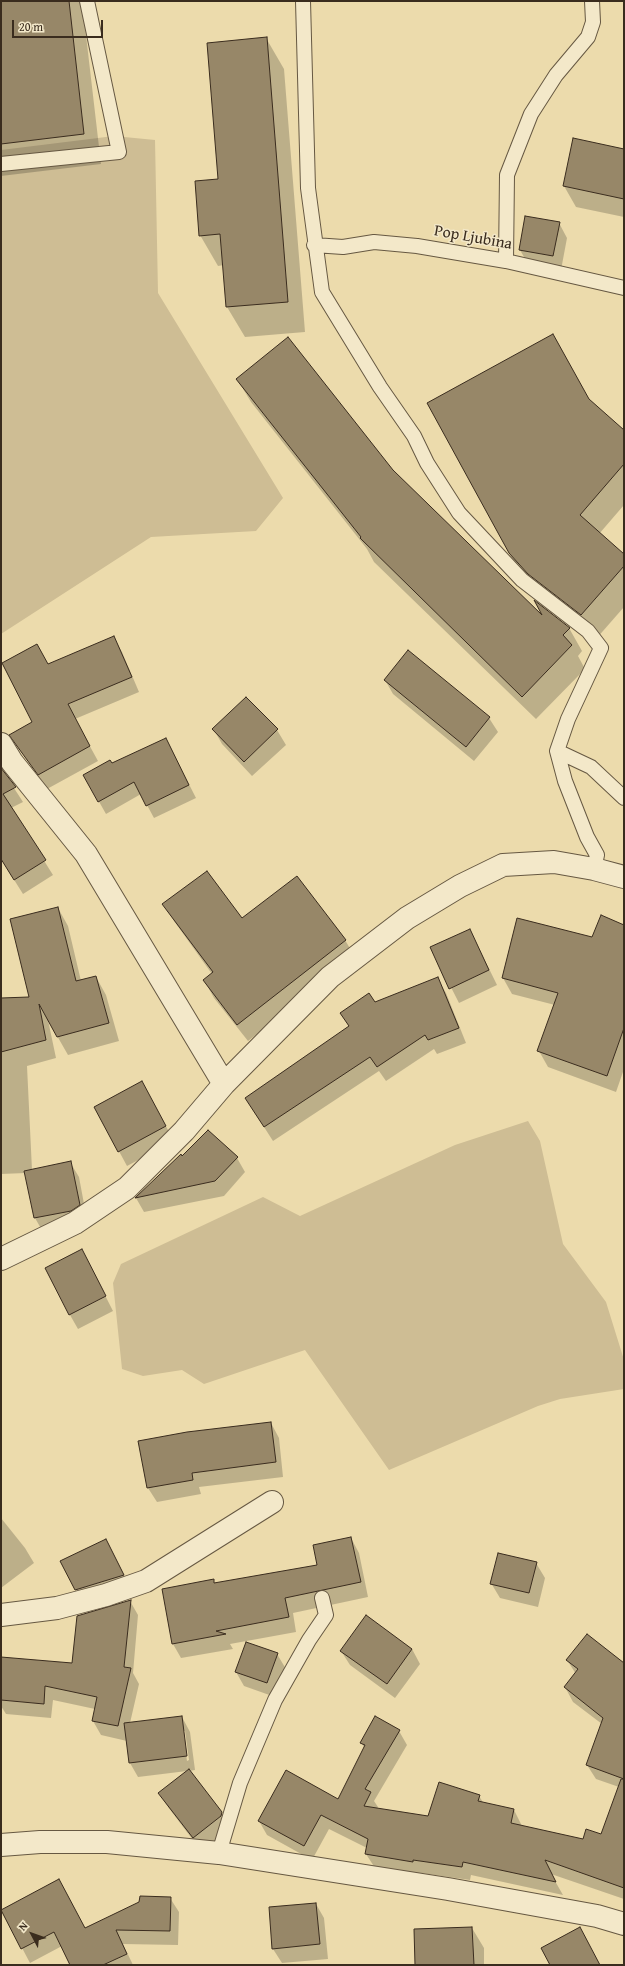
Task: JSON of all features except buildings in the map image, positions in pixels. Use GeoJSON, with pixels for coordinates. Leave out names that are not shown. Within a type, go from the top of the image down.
{"type":"FeatureCollection","features":[{"type":"Feature","properties":{"kind":"street"},"geometry":{"type":"LineString","coordinates":[[1,744],[12,762],[86,854],[224,1084]]}},
{"type":"Feature","properties":{"kind":"street"},"geometry":{"type":"LineString","coordinates":[[1,1258],[75,1223],[127,1188],[184,1131],[224,1084],[330,977],[407,918],[460,886],[503,865],[554,862],[594,868],[624,877]]}},
{"type":"Feature","properties":{"kind":"street"},"geometry":{"type":"LineString","coordinates":[[1,1615],[57,1608],[106,1595],[146,1581],[272,1502]]}},
{"type":"Feature","properties":{"kind":"street"},"geometry":{"type":"LineString","coordinates":[[1,1845],[40,1842],[107,1842],[219,1854],[448,1889],[597,1916],[624,1924]]}},
{"type":"Feature","properties":{"kind":"lane"},"geometry":{"type":"LineString","coordinates":[[1,164],[119,152],[86,1]]}},
{"type":"Feature","properties":{"kind":"lane"},"geometry":{"type":"LineString","coordinates":[[303,1],[308,188],[314,245],[322,292],[380,387],[414,436],[427,463],[459,513],[522,580],[588,631],[601,648],[568,719],[557,751],[565,781],[587,837],[597,855],[594,868]]}},
{"type":"Feature","properties":{"kind":"lane"},"geometry":{"type":"LineString","coordinates":[[506,261],[507,175],[531,114],[556,75],[588,38],[593,22],[592,1]]}},
{"type":"Feature","properties":{"kind":"lane","name":"Pop Ljubina"},"geometry":{"type":"LineString","coordinates":[[314,245],[343,247],[374,242],[417,246],[506,261],[624,288]]}},
{"type":"Feature","properties":{"kind":"lane"},"geometry":{"type":"LineString","coordinates":[[557,751],[591,767],[624,798]]}},
{"type":"Feature","properties":{"kind":"lane"},"geometry":{"type":"LineString","coordinates":[[219,1854],[240,1783],[275,1700],[309,1640],[326,1615],[322,1598]]}},
{"type":"Feature","properties":{"kind":"shaded area"},"geometry":{"type":"Polygon","coordinates":[[[114,136],[155,140],[158,293],[283,498],[256,531],[151,537],[1,634],[1,150],[114,136]]]}},
{"type":"Feature","properties":{"kind":"shaded area"},"geometry":{"type":"Polygon","coordinates":[[[528,1121],[540,1141],[563,1244],[606,1302],[624,1360],[624,1389],[560,1399],[538,1406],[389,1470],[305,1350],[204,1384],[182,1370],[143,1376],[122,1369],[113,1283],[121,1264],[263,1197],[300,1216],[455,1145],[528,1121]]]}}]}
